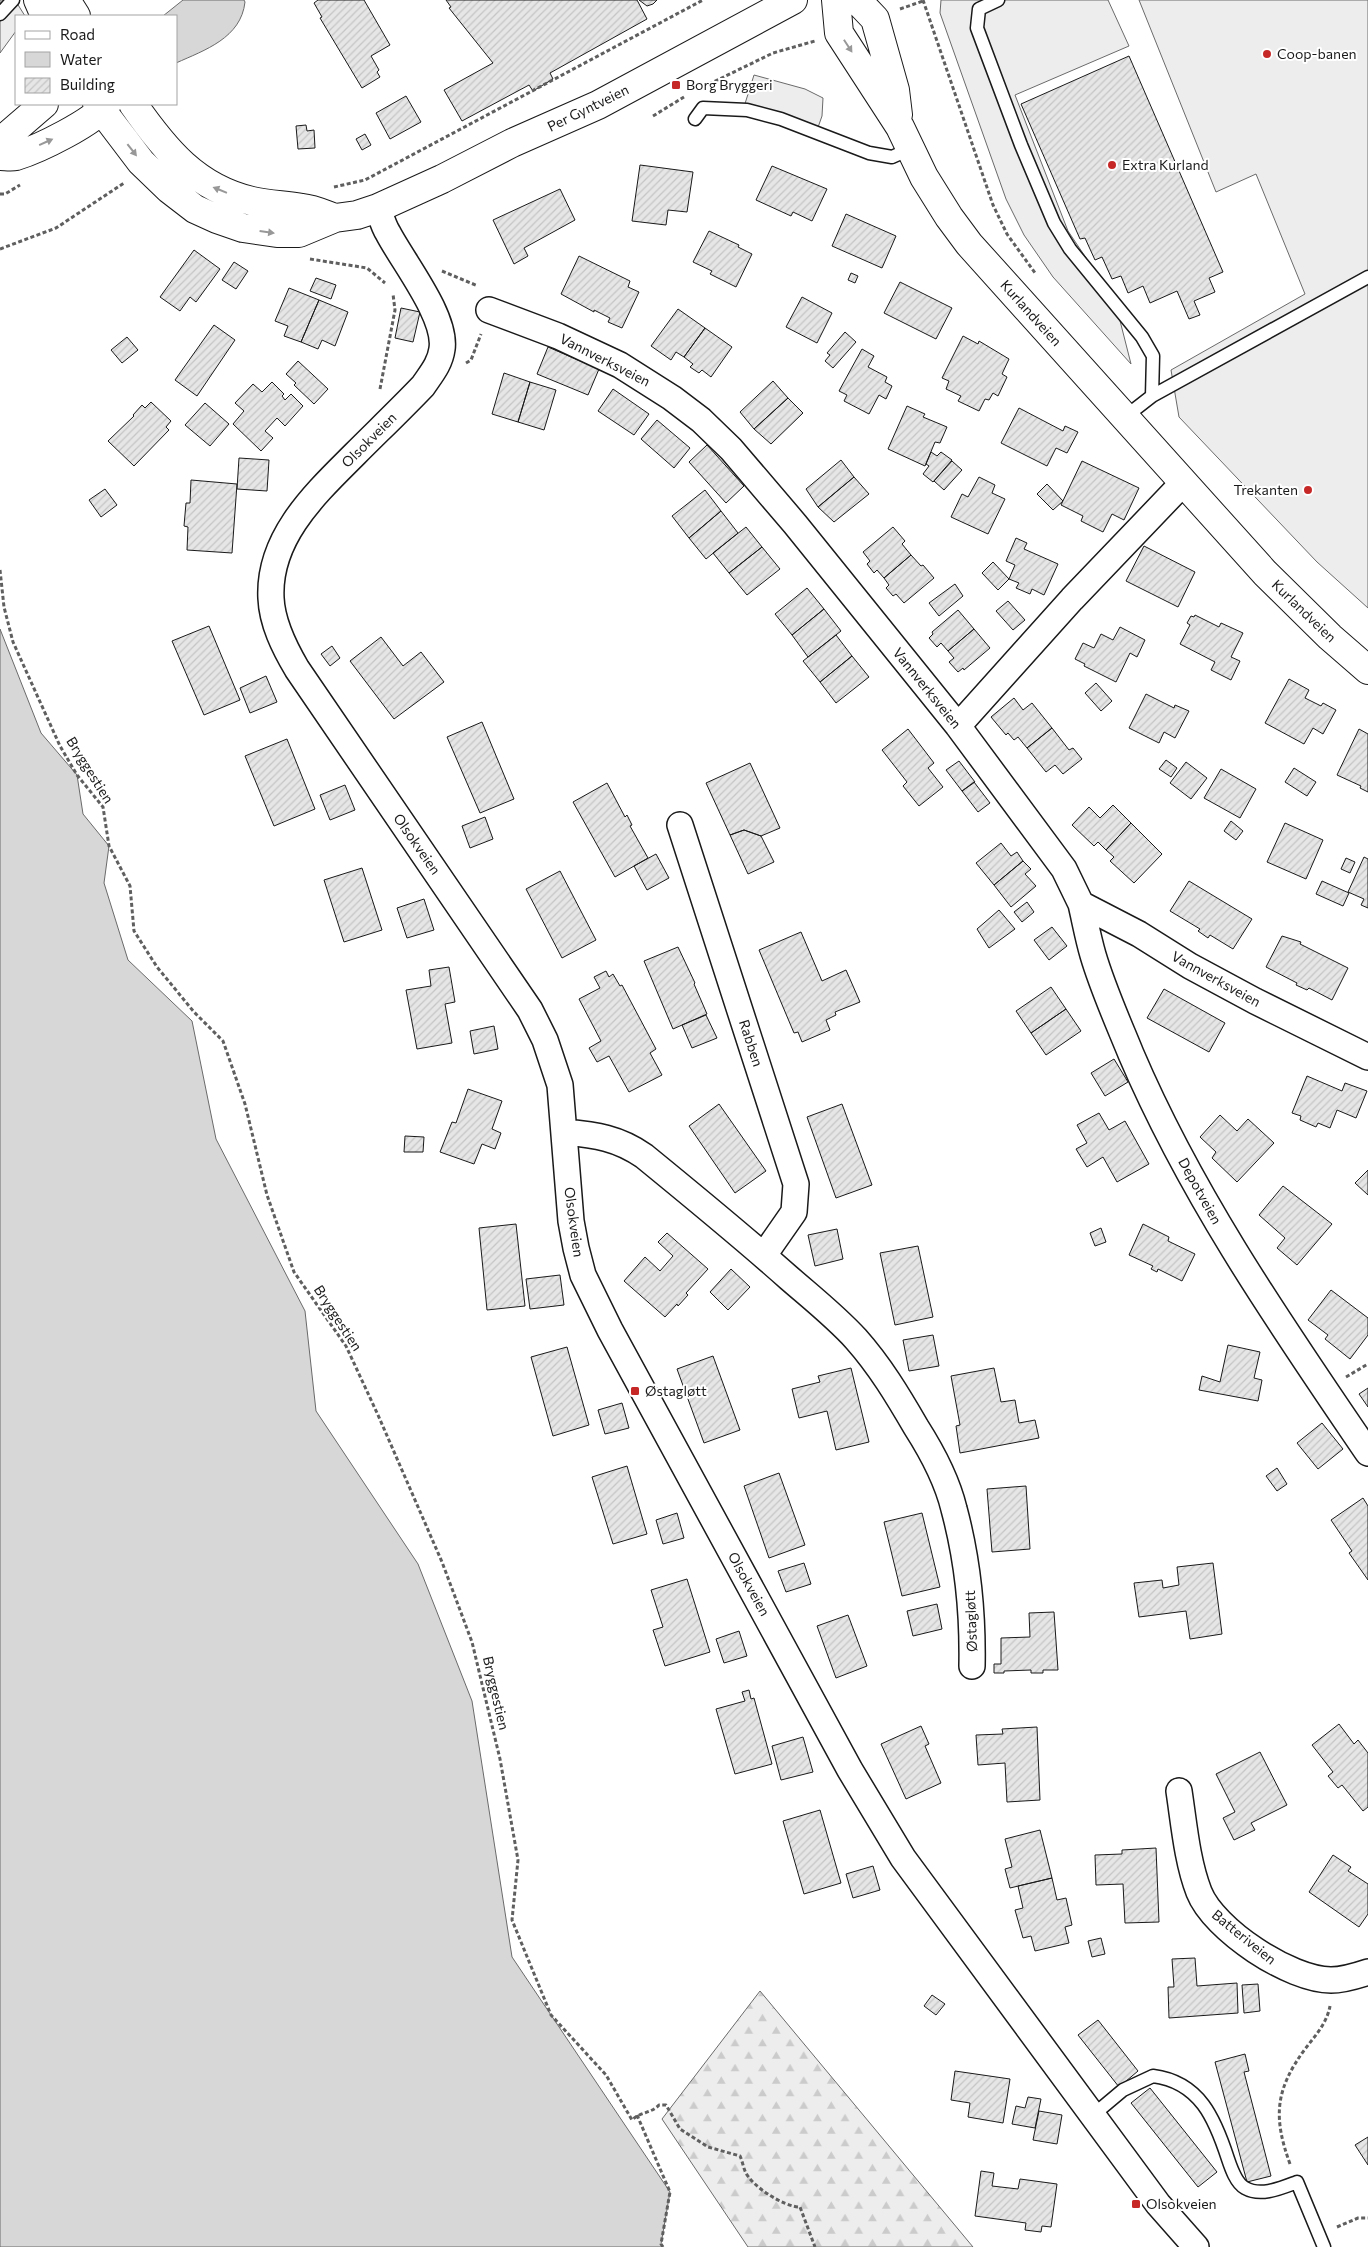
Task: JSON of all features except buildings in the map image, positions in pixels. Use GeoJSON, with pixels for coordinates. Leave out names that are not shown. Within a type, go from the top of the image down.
{"type":"FeatureCollection","features":[{"type":"Feature","properties":{"kind":"main road"},"geometry":{"type":"LineString","coordinates":[[38,0],[45,15]]}},
{"type":"Feature","properties":{"kind":"main road"},"geometry":{"type":"LineString","coordinates":[[66,0],[75,15]]}},
{"type":"Feature","properties":{"kind":"main road","name":"Per Gyntveien"},"geometry":{"type":"LineString","coordinates":[[378,208],[598,105],[793,0]]}},
{"type":"Feature","properties":{"kind":"main road","name":"Kurlandveien"},"geometry":{"type":"LineString","coordinates":[[836,0],[839,33],[905,138],[924,177],[949,217],[970,244],[1265,573],[1330,638],[1368,670]]}},
{"type":"Feature","properties":{"kind":"main road","name":"Kurlandveien"},"geometry":{"type":"LineString","coordinates":[[857,0],[875,19],[895,90],[905,138]]}},
{"type":"Feature","properties":{"kind":"main road"},"geometry":{"type":"LineString","coordinates":[[0,142],[43,105]]}},
{"type":"Feature","properties":{"kind":"main road"},"geometry":{"type":"LineString","coordinates":[[134,105],[176,158],[198,178],[216,190],[250,201],[303,208],[335,218]]}},
{"type":"Feature","properties":{"kind":"main road"},"geometry":{"type":"LineString","coordinates":[[0,156],[14,157],[67,133],[102,106],[140,162],[169,189],[195,209],[217,220],[243,228],[277,233],[299,233],[335,218],[357,215],[378,208]]}},
{"type":"Feature","properties":{"kind":"street","name":"Olsokveien"},"geometry":{"type":"LineString","coordinates":[[378,208],[386,230],[432,307],[441,332],[442,348],[437,366],[423,386],[321,487],[293,522],[276,562],[272,579],[271,598],[273,615],[287,651],[297,669],[530,1010],[545,1040],[560,1085],[571,1221],[583,1276],[610,1330],[850,1770],[903,1858],[1158,2204],[1196,2247]]}},
{"type":"Feature","properties":{"kind":"street","name":"Vannverksveien"},"geometry":{"type":"LineString","coordinates":[[494,312],[558,336],[620,365],[672,398],[701,420],[731,449],[766,488],[958,726],[1064,869],[1081,904],[1139,934],[1190,966],[1255,1001],[1368,1057]]}},
{"type":"Feature","properties":{"kind":"street"},"geometry":{"type":"LineString","coordinates":[[958,726],[1072,600],[1183,483]]}},
{"type":"Feature","properties":{"kind":"street","name":"Rabben"},"geometry":{"type":"LineString","coordinates":[[680,825],[796,1184],[794,1212],[764,1255]]}},
{"type":"Feature","properties":{"kind":"street","name":"Depotveien"},"geometry":{"type":"LineString","coordinates":[[1081,904],[1093,956],[1116,1019],[1150,1098],[1171,1140],[1253,1281],[1368,1453]]}},
{"type":"Feature","properties":{"kind":"street","name":"Østagløtt"},"geometry":{"type":"LineString","coordinates":[[565,1132],[597,1135],[632,1148],[764,1255],[855,1338],[886,1377],[924,1440],[945,1481],[954,1509],[968,1574],[973,1617],[972,1666]]}},
{"type":"Feature","properties":{"kind":"street","name":"Batteriveien"},"geometry":{"type":"LineString","coordinates":[[1178,1791],[1194,1877],[1207,1908],[1227,1928],[1282,1968],[1307,1977],[1331,1980],[1352,1977],[1368,1972]]}},
{"type":"Feature","properties":{"kind":"lane"},"geometry":{"type":"LineString","coordinates":[[998,0],[979,9],[977,28],[1021,145],[1054,223],[1070,249],[1142,338],[1153,356],[1152,396]]}},
{"type":"Feature","properties":{"kind":"lane"},"geometry":{"type":"LineString","coordinates":[[695,119],[703,108],[747,110],[781,119],[868,153],[892,157],[905,138]]}},
{"type":"Feature","properties":{"kind":"lane"},"geometry":{"type":"LineString","coordinates":[[1125,417],[1152,396],[1368,277]]}},
{"type":"Feature","properties":{"kind":"lane"},"geometry":{"type":"LineString","coordinates":[[1092,2116],[1135,2084],[1153,2076],[1165,2078],[1182,2086],[1202,2101],[1219,2132],[1232,2171],[1244,2188],[1258,2192],[1271,2191],[1297,2182],[1324,2247]]}},
{"type":"Feature","properties":{"kind":"path"},"geometry":{"type":"LineString","coordinates":[[329,188],[365,180],[703,0]]}},
{"type":"Feature","properties":{"kind":"path"},"geometry":{"type":"LineString","coordinates":[[898,10],[923,1]]}},
{"type":"Feature","properties":{"kind":"path"},"geometry":{"type":"LineString","coordinates":[[735,70],[773,52],[819,40]]}},
{"type":"Feature","properties":{"kind":"path"},"geometry":{"type":"LineString","coordinates":[[0,249],[56,228],[125,182]]}},
{"type":"Feature","properties":{"kind":"path"},"geometry":{"type":"LineString","coordinates":[[304,258],[367,268],[387,284],[394,296],[395,310],[380,390]]}},
{"type":"Feature","properties":{"kind":"path"},"geometry":{"type":"LineString","coordinates":[[436,268],[493,293],[494,312]]}},
{"type":"Feature","properties":{"kind":"path","name":"Bryggestien"},"geometry":{"type":"LineString","coordinates":[[0,570],[4,607],[13,642],[60,746],[78,775],[103,807],[109,846],[130,886],[134,931],[157,968],[194,1012],[223,1041],[245,1104],[267,1195],[294,1272],[346,1346],[442,1562],[472,1642],[500,1759],[518,1860],[512,1920],[551,2015],[606,2075],[632,2120],[637,2115]]}},
{"type":"Feature","properties":{"kind":"path"},"geometry":{"type":"LineString","coordinates":[[1297,2182],[1280,2137],[1279,2109],[1290,2072],[1322,2026],[1330,2008],[1331,1980]]}},
{"type":"Feature","properties":{"kind":"path"},"geometry":{"type":"LineString","coordinates":[[663,2247],[661,2244],[670,2192],[637,2115],[657,2108],[659,2105],[666,2105],[680,2129],[708,2147],[740,2156],[745,2172],[774,2200],[800,2207],[815,2247]]}},
{"type":"Feature","properties":{"kind":"path"},"geometry":{"type":"LineString","coordinates":[[1318,2235],[1358,2218],[1368,2218]]}},
{"type":"Feature","properties":{"kind":"green space"},"geometry":{"type":"Polygon","coordinates":[[[760,1991],[973,2247],[748,2247],[662,2119],[760,1991]]]}},
{"type":"Feature","properties":{"kind":"shaded area"},"geometry":{"type":"Polygon","coordinates":[[[0,0],[15,0],[24,15],[15,15],[15,32],[0,53],[0,0]]]}},
{"type":"Feature","properties":{"kind":"shaded area"},"geometry":{"type":"Polygon","coordinates":[[[941,0],[1108,0],[1129,46],[1015,95],[1068,231],[1115,301],[1131,364],[1053,277],[1024,235],[1006,199],[940,13],[941,0]]]}},
{"type":"Feature","properties":{"kind":"shaded area"},"geometry":{"type":"Polygon","coordinates":[[[1139,0],[1368,0],[1368,608],[1317,562],[1179,417],[1171,370],[1305,294],[1256,174],[1216,192],[1139,0]]]}},
{"type":"Feature","properties":{"kind":"shaded area"},"geometry":{"type":"Polygon","coordinates":[[[754,75],[805,89],[823,98],[822,116],[816,133],[743,110],[754,75]]]}},
{"type":"Feature","properties":{"kind":"water"},"geometry":{"type":"Polygon","coordinates":[[[183,0],[244,0],[245,2],[237,25],[229,34],[210,47],[178,62],[178,15],[164,15],[183,0]]]}},
{"type":"Feature","properties":{"kind":"water"},"geometry":{"type":"Polygon","coordinates":[[[0,629],[41,733],[77,775],[83,814],[109,846],[104,883],[128,960],[192,1021],[216,1139],[305,1311],[316,1411],[418,1564],[472,1701],[512,1957],[670,2192],[661,2244],[663,2247],[0,2247],[0,629]]]}},
{"type":"Feature","properties":{"kind":"place","name":"Coop-banen"},"geometry":{"type":"Point","coordinates":[1267,54]}},
{"type":"Feature","properties":{"kind":"place","name":"Borg Bryggeri"},"geometry":{"type":"Point","coordinates":[676,85]}},
{"type":"Feature","properties":{"kind":"place","name":"Extra Kurland"},"geometry":{"type":"Point","coordinates":[1112,165]}},
{"type":"Feature","properties":{"kind":"place","name":"Trekanten"},"geometry":{"type":"Point","coordinates":[1308,490]}},
{"type":"Feature","properties":{"kind":"place","name":"Østagløtt"},"geometry":{"type":"Point","coordinates":[635,1391]}},
{"type":"Feature","properties":{"kind":"place","name":"Olsokveien"},"geometry":{"type":"Point","coordinates":[1136,2204]}}]}
